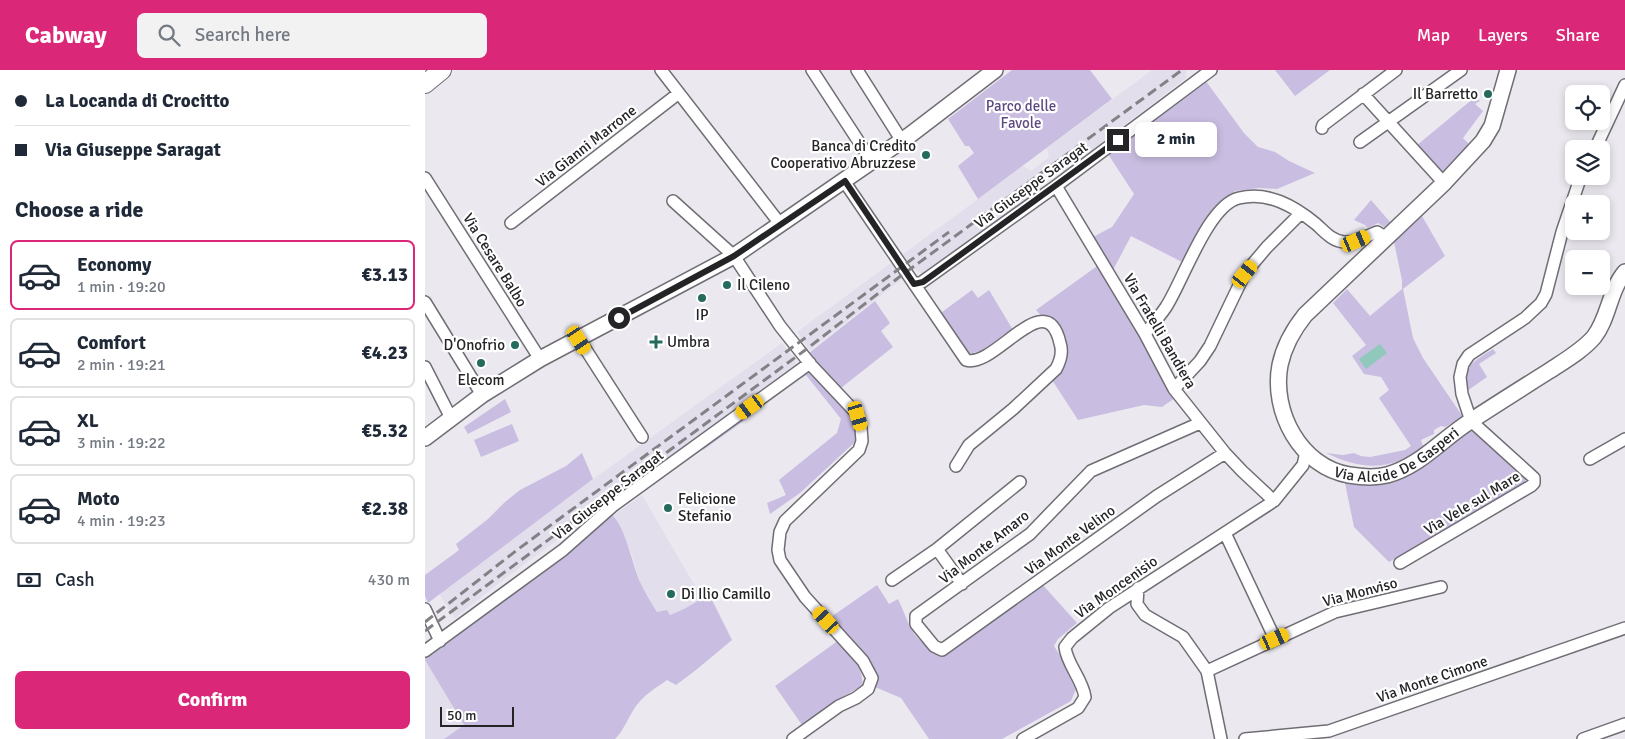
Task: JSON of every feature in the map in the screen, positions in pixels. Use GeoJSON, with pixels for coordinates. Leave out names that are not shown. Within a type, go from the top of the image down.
{"type":"FeatureCollection","features":[{"type":"Feature","properties":{"kind":"main road"},"geometry":{"type":"LineString","coordinates":[[425,84],[442,70]]}},
{"type":"Feature","properties":{"kind":"street"},"geometry":{"type":"LineString","coordinates":[[661,70],[781,225]]}},
{"type":"Feature","properties":{"kind":"street"},"geometry":{"type":"LineString","coordinates":[[812,70],[873,162]]}},
{"type":"Feature","properties":{"kind":"street"},"geometry":{"type":"LineString","coordinates":[[857,70],[902,141]]}},
{"type":"Feature","properties":{"kind":"street"},"geometry":{"type":"LineString","coordinates":[[425,438],[482,395],[540,359],[579,340],[734,256],[873,162],[995,70]]}},
{"type":"Feature","properties":{"kind":"street","name":"Via Giuseppe Saragat"},"geometry":{"type":"LineString","coordinates":[[914,284],[923,282],[1056,186],[1211,70]]}},
{"type":"Feature","properties":{"kind":"street"},"geometry":{"type":"LineString","coordinates":[[1322,128],[1323,125],[1396,70]]}},
{"type":"Feature","properties":{"kind":"street"},"geometry":{"type":"LineString","coordinates":[[1360,142],[1461,70]]}},
{"type":"Feature","properties":{"kind":"street","name":"Via Alcide De Gasperi"},"geometry":{"type":"LineString","coordinates":[[1508,70],[1488,133],[1445,183],[1305,315],[1297,325],[1285,346],[1279,368],[1281,402],[1288,425],[1293,434],[1306,452],[1324,466],[1341,474],[1385,476],[1403,469],[1419,461],[1471,421],[1568,358],[1591,340],[1599,329],[1625,272]]}},
{"type":"Feature","properties":{"kind":"street"},"geometry":{"type":"LineString","coordinates":[[1599,140],[1625,85]]}},
{"type":"Feature","properties":{"kind":"street","name":"Via Gianni Marrone"},"geometry":{"type":"LineString","coordinates":[[511,223],[679,93]]}},
{"type":"Feature","properties":{"kind":"street"},"geometry":{"type":"LineString","coordinates":[[1363,94],[1445,183]]}},
{"type":"Feature","properties":{"kind":"street","name":"Via Cesare Balbo"},"geometry":{"type":"LineString","coordinates":[[425,178],[540,359]]}},
{"type":"Feature","properties":{"kind":"street"},"geometry":{"type":"LineString","coordinates":[[845,181],[966,360],[978,361],[1001,347],[1034,322],[1041,321],[1051,324],[1057,333],[1061,346],[1060,362],[1050,376],[969,445],[956,466]]}},
{"type":"Feature","properties":{"kind":"street"},"geometry":{"type":"LineString","coordinates":[[1471,421],[1460,386],[1460,371],[1463,364],[1469,355],[1525,318],[1541,303],[1546,294],[1562,232],[1578,185]]}},
{"type":"Feature","properties":{"kind":"street","name":"Via Fratelli Bandiera"},"geometry":{"type":"LineString","coordinates":[[1056,186],[1145,334],[1174,389],[1225,453],[1242,472],[1274,501]]}},
{"type":"Feature","properties":{"kind":"street"},"geometry":{"type":"LineString","coordinates":[[1145,334],[1167,306],[1211,222],[1225,207],[1237,198],[1256,195],[1275,199],[1301,214],[1337,240],[1351,242],[1377,232],[1387,238]]}},
{"type":"Feature","properties":{"kind":"street"},"geometry":{"type":"LineString","coordinates":[[673,201],[734,256],[780,326],[810,363],[858,416],[861,428],[862,441],[859,450],[785,521],[780,532],[778,550],[780,560],[805,597],[863,661],[872,678],[868,689],[857,698],[839,706],[793,739]]}},
{"type":"Feature","properties":{"kind":"street"},"geometry":{"type":"LineString","coordinates":[[1174,389],[1200,361],[1210,346],[1245,274],[1267,247],[1301,214]]}},
{"type":"Feature","properties":{"kind":"street"},"geometry":{"type":"LineString","coordinates":[[425,302],[482,395]]}},
{"type":"Feature","properties":{"kind":"street"},"geometry":{"type":"LineString","coordinates":[[579,340],[642,437]]}},
{"type":"Feature","properties":{"kind":"street","name":"Via Giuseppe Saragat"},"geometry":{"type":"LineString","coordinates":[[425,652],[563,550],[608,509],[810,363]]}},
{"type":"Feature","properties":{"kind":"street"},"geometry":{"type":"LineString","coordinates":[[425,367],[451,418]]}},
{"type":"Feature","properties":{"kind":"street","name":"Via Vele sul Mare"},"geometry":{"type":"LineString","coordinates":[[1400,563],[1531,486],[1534,482],[1533,478],[1471,421]]}},
{"type":"Feature","properties":{"kind":"street","name":"Via Monte Amaro"},"geometry":{"type":"LineString","coordinates":[[933,646],[916,624],[916,616],[1030,534],[1091,471],[1201,423]]}},
{"type":"Feature","properties":{"kind":"street"},"geometry":{"type":"LineString","coordinates":[[1590,459],[1625,439]]}},
{"type":"Feature","properties":{"kind":"street","name":"Via Moncenisio"},"geometry":{"type":"LineString","coordinates":[[1023,739],[1078,708],[1085,697],[1083,686],[1066,656],[1065,647],[1072,638],[1109,608],[1138,588],[1274,501],[1303,465],[1306,452]]}},
{"type":"Feature","properties":{"kind":"street","name":"Via Monte Velino"},"geometry":{"type":"LineString","coordinates":[[933,646],[942,650],[1157,496],[1225,453]]}},
{"type":"Feature","properties":{"kind":"street"},"geometry":{"type":"LineString","coordinates":[[892,580],[937,548],[1020,482]]}},
{"type":"Feature","properties":{"kind":"street"},"geometry":{"type":"LineString","coordinates":[[1225,533],[1275,639]]}},
{"type":"Feature","properties":{"kind":"street"},"geometry":{"type":"LineString","coordinates":[[937,548],[962,584]]}},
{"type":"Feature","properties":{"kind":"street","name":"Via Monviso"},"geometry":{"type":"LineString","coordinates":[[1207,671],[1335,612],[1441,587]]}},
{"type":"Feature","properties":{"kind":"street"},"geometry":{"type":"LineString","coordinates":[[1138,588],[1137,604],[1145,615],[1183,637],[1207,671],[1221,739]]}},
{"type":"Feature","properties":{"kind":"street"},"geometry":{"type":"LineString","coordinates":[[425,609],[440,641]]}},
{"type":"Feature","properties":{"kind":"street","name":"Via Monte Cimone"},"geometry":{"type":"LineString","coordinates":[[1245,739],[1329,730],[1625,628]]}},
{"type":"Feature","properties":{"kind":"street"},"geometry":{"type":"LineString","coordinates":[[1583,739],[1625,724]]}},
{"type":"Feature","properties":{"kind":"shaded area"},"geometry":{"type":"Polygon","coordinates":[[[1152,70],[1186,70],[1186,78],[1063,172],[1056,167],[1038,180],[1041,189],[923,275],[915,269],[810,350],[797,332],[1023,166],[1031,171],[1049,157],[1047,148],[1152,70]]]}},
{"type":"Feature","properties":{"kind":"shaded area"},"geometry":{"type":"Polygon","coordinates":[[[782,343],[797,363],[507,577],[455,618],[439,594],[575,492],[782,343]]]}},
{"type":"Feature","properties":{"kind":"shaded area"},"geometry":{"type":"Polygon","coordinates":[[[1380,344],[1387,353],[1366,369],[1359,359],[1380,344]]]}},
{"type":"Feature","properties":{"kind":"shaded area"},"geometry":{"type":"Polygon","coordinates":[[[642,495],[698,591],[697,600],[684,609],[670,615],[657,613],[655,610],[640,582],[631,552],[614,515],[642,495]]]}},
{"type":"Feature","properties":{"kind":"shaded area"},"geometry":{"type":"Polygon","coordinates":[[[425,660],[464,725],[444,739],[425,739],[425,660]]]}},
{"type":"Feature","properties":{"kind":"green space","name":"Parco delle Favole"},"geometry":{"type":"Polygon","coordinates":[[[1012,70],[1090,70],[1112,99],[978,199],[958,166],[974,153],[969,146],[965,146],[948,119],[1012,70]]]}},
{"type":"Feature","properties":{"kind":"green space"},"geometry":{"type":"Polygon","coordinates":[[[1275,70],[1330,70],[1295,96],[1275,70]]]}},
{"type":"Feature","properties":{"kind":"green space"},"geometry":{"type":"Polygon","coordinates":[[[1205,80],[1244,133],[1258,147],[1275,152],[1315,173],[1277,189],[1259,188],[1235,191],[1221,203],[1182,262],[1131,236],[1112,272],[1091,238],[1112,227],[1134,194],[1108,154],[1205,80]]]}},
{"type":"Feature","properties":{"kind":"green space"},"geometry":{"type":"Polygon","coordinates":[[[1475,97],[1480,101],[1475,104],[1483,111],[1463,138],[1469,144],[1442,172],[1416,146],[1475,97]]]}},
{"type":"Feature","properties":{"kind":"green space"},"geometry":{"type":"Polygon","coordinates":[[[1371,200],[1390,222],[1384,227],[1378,223],[1368,228],[1354,220],[1371,200]]]}},
{"type":"Feature","properties":{"kind":"green space"},"geometry":{"type":"Polygon","coordinates":[[[1422,216],[1445,256],[1403,289],[1413,338],[1423,358],[1463,417],[1445,427],[1441,426],[1434,430],[1434,434],[1421,440],[1423,446],[1400,460],[1376,466],[1351,463],[1326,453],[1343,455],[1354,453],[1370,457],[1405,450],[1411,446],[1379,398],[1389,390],[1381,377],[1364,374],[1352,356],[1366,345],[1333,303],[1347,289],[1370,316],[1402,289],[1402,280],[1394,242],[1422,216]]]}},
{"type":"Feature","properties":{"kind":"green space"},"geometry":{"type":"Polygon","coordinates":[[[1100,264],[1175,398],[1162,407],[1144,405],[1078,420],[1052,380],[1065,343],[1036,310],[1100,264]]]}},
{"type":"Feature","properties":{"kind":"green space"},"geometry":{"type":"Polygon","coordinates":[[[972,290],[978,298],[989,290],[1013,330],[985,350],[969,354],[938,315],[972,290]]]}},
{"type":"Feature","properties":{"kind":"green space"},"geometry":{"type":"Polygon","coordinates":[[[875,301],[890,323],[881,331],[893,347],[841,388],[809,353],[875,301]]]}},
{"type":"Feature","properties":{"kind":"green space"},"geometry":{"type":"Polygon","coordinates":[[[1493,349],[1496,353],[1479,364],[1487,377],[1467,391],[1467,375],[1471,365],[1493,349]]]}},
{"type":"Feature","properties":{"kind":"green space"},"geometry":{"type":"Polygon","coordinates":[[[805,369],[813,369],[851,413],[856,433],[854,443],[800,493],[770,514],[767,503],[786,495],[779,480],[837,433],[841,419],[806,375],[786,387],[752,415],[703,450],[699,447],[805,369]]]}},
{"type":"Feature","properties":{"kind":"green space"},"geometry":{"type":"Polygon","coordinates":[[[505,399],[511,412],[468,434],[464,427],[505,399]]]}},
{"type":"Feature","properties":{"kind":"green space"},"geometry":{"type":"Polygon","coordinates":[[[512,424],[519,441],[481,457],[474,440],[512,424]]]}},
{"type":"Feature","properties":{"kind":"green space"},"geometry":{"type":"Polygon","coordinates":[[[1470,430],[1525,477],[1525,485],[1389,562],[1354,527],[1345,483],[1413,472],[1426,465],[1470,430]]]}},
{"type":"Feature","properties":{"kind":"green space"},"geometry":{"type":"Polygon","coordinates":[[[582,453],[593,479],[428,603],[425,596],[425,575],[459,550],[456,544],[488,519],[520,490],[566,466],[582,453]]]}},
{"type":"Feature","properties":{"kind":"green space"},"geometry":{"type":"Polygon","coordinates":[[[609,512],[615,517],[624,534],[640,582],[657,612],[667,610],[670,615],[709,594],[732,640],[676,685],[667,680],[647,695],[636,706],[615,739],[444,739],[464,725],[425,657],[494,606],[609,512]]]}},
{"type":"Feature","properties":{"kind":"green space"},"geometry":{"type":"Polygon","coordinates":[[[1042,584],[1077,623],[1058,639],[1054,646],[1075,679],[1076,689],[1071,701],[1002,739],[929,739],[901,698],[875,687],[875,673],[867,657],[831,617],[877,585],[889,604],[898,599],[910,627],[919,639],[925,644],[945,652],[1042,584]]]}},
{"type":"Feature","properties":{"kind":"green space"},"geometry":{"type":"Polygon","coordinates":[[[839,640],[859,667],[862,686],[840,698],[804,728],[775,686],[839,640]]]}},
{"type":"Feature","properties":{"kind":"railway"},"geometry":{"type":"LineString","coordinates":[[425,631],[808,348],[898,278],[1182,70]]}},
{"type":"Feature","properties":{"kind":"railway"},"geometry":{"type":"LineString","coordinates":[[425,622],[517,550],[949,232]]}},
{"type":"Feature","properties":{"kind":"place","name":"Il Barretto"},"geometry":{"type":"Point","coordinates":[1488,94]}},
{"type":"Feature","properties":{"kind":"place","name":"Banca di Credito Cooperativo Abruzzese"},"geometry":{"type":"Point","coordinates":[926,155]}},
{"type":"Feature","properties":{"kind":"place","name":"Il Cileno"},"geometry":{"type":"Point","coordinates":[727,285]}},
{"type":"Feature","properties":{"kind":"place","name":"IP"},"geometry":{"type":"Point","coordinates":[702,298]}},
{"type":"Feature","properties":{"kind":"place","name":"Umbra"},"geometry":{"type":"Point","coordinates":[656,342]}},
{"type":"Feature","properties":{"kind":"place","name":"D'Onofrio"},"geometry":{"type":"Point","coordinates":[515,345]}},
{"type":"Feature","properties":{"kind":"place","name":"Elecom"},"geometry":{"type":"Point","coordinates":[481,363]}},
{"type":"Feature","properties":{"kind":"place","name":"Felicione Stefanio"},"geometry":{"type":"Point","coordinates":[668,508]}},
{"type":"Feature","properties":{"kind":"place","name":"Di Ilio Camillo"},"geometry":{"type":"Point","coordinates":[671,594]}},
{"type":"Feature","properties":{"kind":"route"},"geometry":{"type":"LineString","coordinates":[[619,318],[734,256],[845,181],[914,284],[923,282],[1118,140]]}}]}
